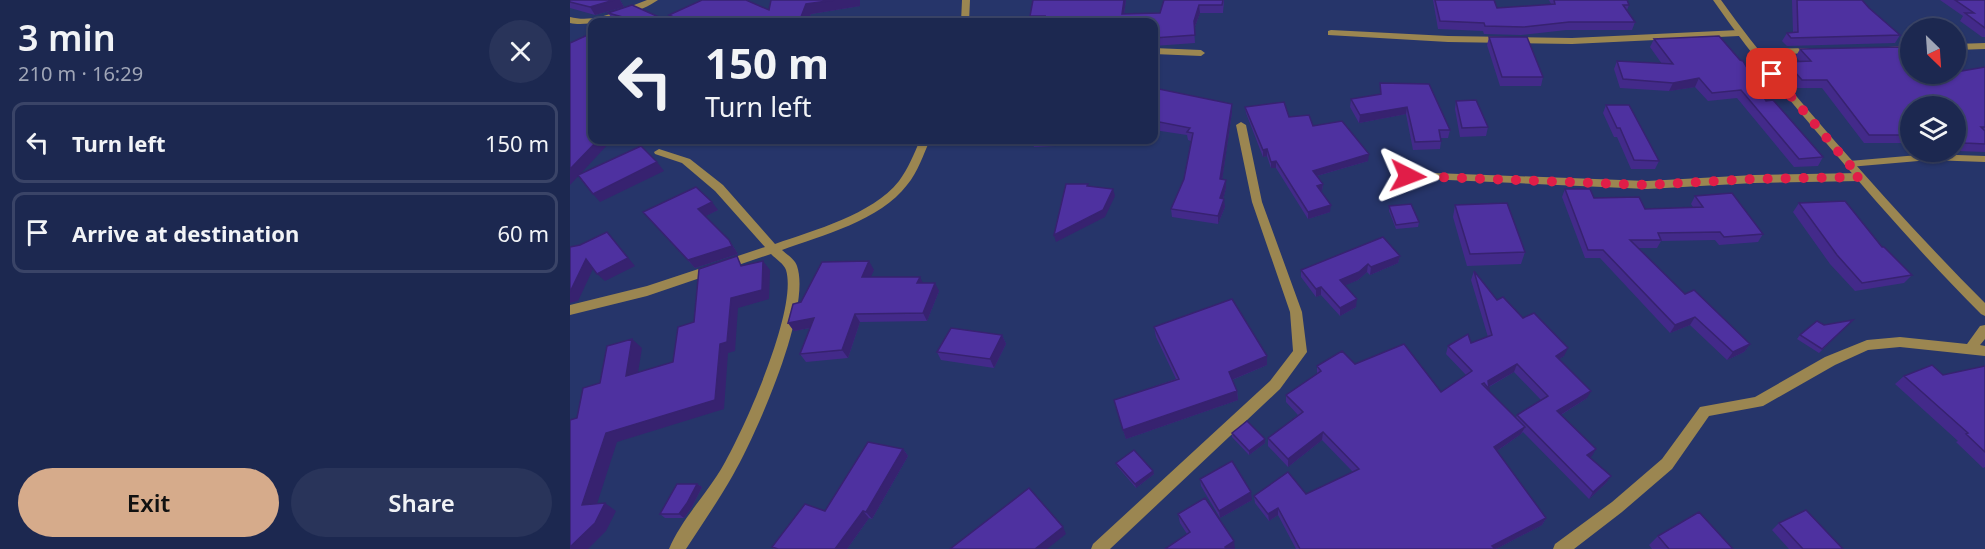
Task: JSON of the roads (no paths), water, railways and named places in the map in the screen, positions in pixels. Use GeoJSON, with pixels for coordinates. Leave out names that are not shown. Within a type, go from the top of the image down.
{"type":"FeatureCollection","features":[{"type":"Feature","properties":{"kind":"street"},"geometry":{"type":"LineString","coordinates":[[599,18],[654,0]]}},
{"type":"Feature","properties":{"kind":"street"},"geometry":{"type":"LineString","coordinates":[[965,18],[966,0]]}},
{"type":"Feature","properties":{"kind":"street"},"geometry":{"type":"LineString","coordinates":[[1717,0],[1739,33],[1860,177],[1918,243],[1985,311]]}},
{"type":"Feature","properties":{"kind":"street"},"geometry":{"type":"LineString","coordinates":[[570,20],[576,23],[588,21]]}},
{"type":"Feature","properties":{"kind":"street"},"geometry":{"type":"LineString","coordinates":[[1331,33],[1572,41],[1739,33]]}},
{"type":"Feature","properties":{"kind":"street"},"geometry":{"type":"LineString","coordinates":[[1966,47],[1985,46]]}},
{"type":"Feature","properties":{"kind":"street"},"geometry":{"type":"LineString","coordinates":[[1878,50],[1900,49]]}},
{"type":"Feature","properties":{"kind":"street"},"geometry":{"type":"LineString","coordinates":[[1158,51],[1201,53]]}},
{"type":"Feature","properties":{"kind":"street"},"geometry":{"type":"LineString","coordinates":[[1755,52],[1822,51]]}},
{"type":"Feature","properties":{"kind":"street"},"geometry":{"type":"LineString","coordinates":[[1099,549],[1275,385],[1300,352],[1296,312],[1257,202],[1241,125]]}},
{"type":"Feature","properties":{"kind":"street"},"geometry":{"type":"LineString","coordinates":[[570,310],[694,277],[829,229],[873,208],[900,186],[923,144]]}},
{"type":"Feature","properties":{"kind":"street"},"geometry":{"type":"LineString","coordinates":[[659,152],[686,161],[719,188],[773,249],[791,265],[795,282],[789,321],[766,391],[729,469],[677,549]]}},
{"type":"Feature","properties":{"kind":"street"},"geometry":{"type":"LineString","coordinates":[[1849,164],[1930,157],[1985,159]]}},
{"type":"Feature","properties":{"kind":"street"},"geometry":{"type":"LineString","coordinates":[[1408,176],[1635,185],[1860,177]]}},
{"type":"Feature","properties":{"kind":"street"},"geometry":{"type":"LineString","coordinates":[[1970,349],[1985,330]]}},
{"type":"Feature","properties":{"kind":"street"},"geometry":{"type":"LineString","coordinates":[[1561,549],[1617,507],[1667,464],[1704,411],[1758,402],[1830,361],[1867,345],[1900,342],[1985,351]]}}]}
